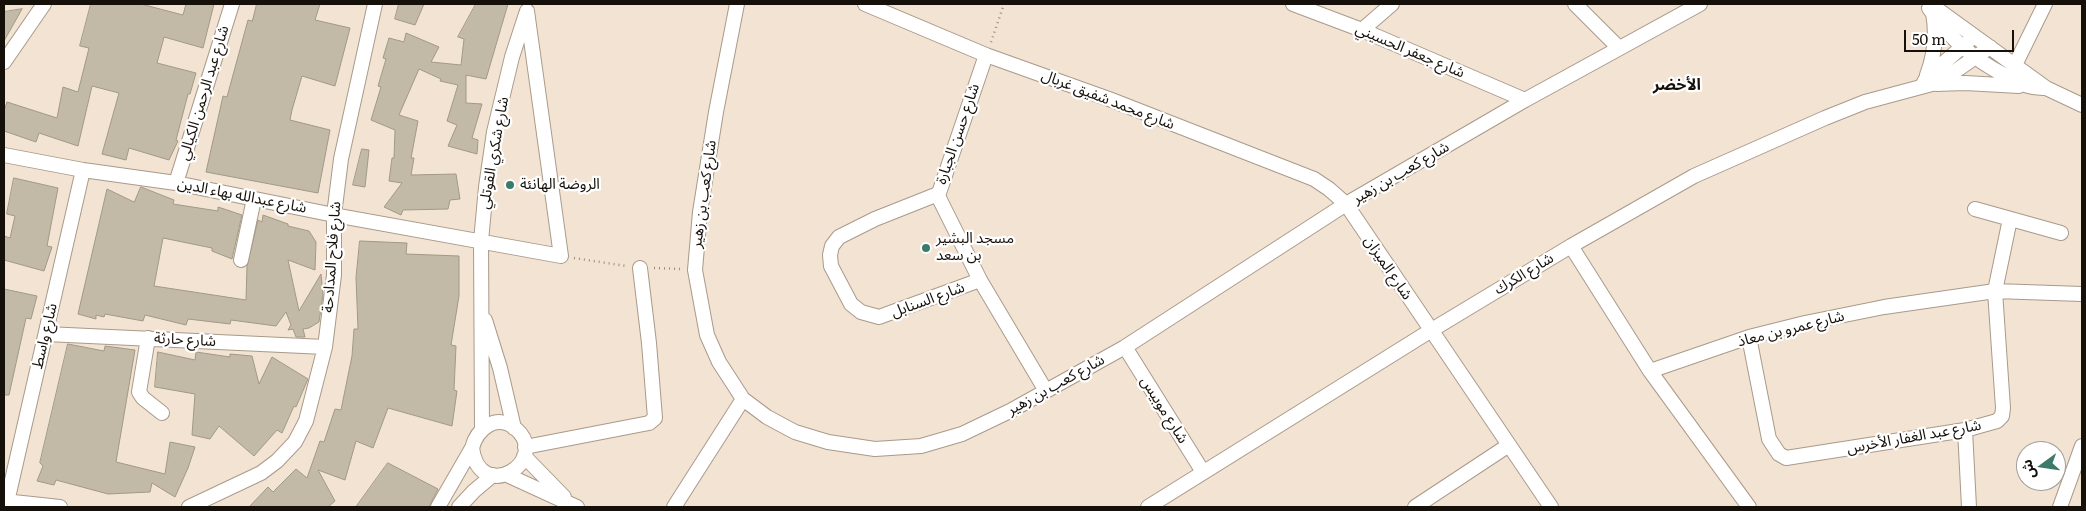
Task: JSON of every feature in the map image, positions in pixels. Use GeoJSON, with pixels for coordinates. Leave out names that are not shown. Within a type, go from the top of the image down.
{"type":"FeatureCollection","features":[{"type":"Feature","properties":{"kind":"street"},"geometry":{"type":"LineString","coordinates":[[4,62],[44,4]]}},
{"type":"Feature","properties":{"kind":"street","name":"شارع عبد الرحمن الكيالي"},"geometry":{"type":"LineString","coordinates":[[176,183],[232,4]]}},
{"type":"Feature","properties":{"kind":"street","name":"شارع فلاح المدادحة"},"geometry":{"type":"LineString","coordinates":[[189,507],[261,473],[277,461],[294,442],[306,421],[325,348],[334,275],[334,215],[340,159],[375,4]]}},
{"type":"Feature","properties":{"kind":"street","name":"شارع كعب بن زهير"},"geometry":{"type":"LineString","coordinates":[[737,4],[702,194],[695,270],[708,335],[719,362],[742,400],[767,417],[795,432],[828,442],[874,449],[921,446],[962,434],[1010,411],[1125,347],[1346,204],[1526,100],[1700,4]]}},
{"type":"Feature","properties":{"kind":"street","name":"شارع محمد شفيق غربال"},"geometry":{"type":"LineString","coordinates":[[865,4],[986,55],[1109,99],[1314,179],[1330,189],[1346,204]]}},
{"type":"Feature","properties":{"kind":"street","name":"شارع جعفر الحسيني"},"geometry":{"type":"LineString","coordinates":[[1293,4],[1362,30],[1526,100]]}},
{"type":"Feature","properties":{"kind":"street"},"geometry":{"type":"LineString","coordinates":[[1362,30],[1392,4]]}},
{"type":"Feature","properties":{"kind":"street"},"geometry":{"type":"LineString","coordinates":[[1575,4],[1619,48]]}},
{"type":"Feature","properties":{"kind":"street"},"geometry":{"type":"LineString","coordinates":[[2016,65],[2045,4]]}},
{"type":"Feature","properties":{"kind":"street","name":"شارع عبدالله بهاء الدين"},"geometry":{"type":"LineString","coordinates":[[4,155],[83,170],[176,183],[334,215],[562,256],[528,7]]}},
{"type":"Feature","properties":{"kind":"street","name":"شارع شكري القوتلي"},"geometry":{"type":"LineString","coordinates":[[482,429],[481,240],[494,132],[512,57],[528,7]]}},
{"type":"Feature","properties":{"kind":"street"},"geometry":{"type":"LineString","coordinates":[[1930,7],[1936,37],[1927,82],[2046,88]]}},
{"type":"Feature","properties":{"kind":"street"},"geometry":{"type":"LineString","coordinates":[[1930,7],[1975,36],[2046,88],[2082,105]]}},
{"type":"Feature","properties":{"kind":"street"},"geometry":{"type":"LineString","coordinates":[[1930,7],[1962,47],[1974,58],[2027,87]]}},
{"type":"Feature","properties":{"kind":"street","name":"شارع الكرك"},"geometry":{"type":"LineString","coordinates":[[1927,82],[1975,36]]}},
{"type":"Feature","properties":{"kind":"street","name":"شارع الكرك"},"geometry":{"type":"LineString","coordinates":[[1148,507],[1570,246],[1694,176],[1763,144],[1865,102],[1927,82],[1974,58],[1990,47]]}},
{"type":"Feature","properties":{"kind":"street","name":"شارع حسن الجبارة"},"geometry":{"type":"LineString","coordinates":[[986,55],[938,194],[980,280],[1046,391]]}},
{"type":"Feature","properties":{"kind":"street","name":"شارع واسط"},"geometry":{"type":"LineString","coordinates":[[5,501],[46,334],[83,170]]}},
{"type":"Feature","properties":{"kind":"street","name":"شارع السنابل"},"geometry":{"type":"LineString","coordinates":[[938,194],[883,216],[840,237],[832,246],[830,255],[831,266],[851,304],[861,312],[879,317],[980,280]]}},
{"type":"Feature","properties":{"kind":"street"},"geometry":{"type":"LineString","coordinates":[[241,260],[254,199]]}},
{"type":"Feature","properties":{"kind":"street","name":"شارع الميزان"},"geometry":{"type":"LineString","coordinates":[[1346,204],[1430,331],[1551,507]]}},
{"type":"Feature","properties":{"kind":"street"},"geometry":{"type":"LineString","coordinates":[[1975,209],[2061,233]]}},
{"type":"Feature","properties":{"kind":"street","name":"شارع عبد الغفار الأخرس"},"geometry":{"type":"LineString","coordinates":[[1749,337],[1770,439],[1779,454],[1786,458],[1965,430],[1997,421],[2002,416],[2003,408],[1995,291],[2010,219]]}},
{"type":"Feature","properties":{"kind":"street"},"geometry":{"type":"LineString","coordinates":[[1570,246],[1650,371],[1749,507]]}},
{"type":"Feature","properties":{"kind":"street"},"geometry":{"type":"LineString","coordinates":[[525,452],[649,423],[655,418],[640,268]]}},
{"type":"Feature","properties":{"kind":"street","name":"شارع عمرو بن معاذ"},"geometry":{"type":"LineString","coordinates":[[1650,371],[1749,337],[1805,323],[1884,307],[1995,291],[2082,294]]}},
{"type":"Feature","properties":{"kind":"street","name":"شارع شكري القوتلي"},"geometry":{"type":"LineString","coordinates":[[481,306],[500,368],[514,428]]}},
{"type":"Feature","properties":{"kind":"street","name":"شارع حارثة"},"geometry":{"type":"LineString","coordinates":[[46,334],[325,348]]}},
{"type":"Feature","properties":{"kind":"street"},"geometry":{"type":"LineString","coordinates":[[148,338],[139,392],[143,398],[162,413]]}},
{"type":"Feature","properties":{"kind":"street","name":"شارع موبيس"},"geometry":{"type":"LineString","coordinates":[[1125,347],[1203,472]]}},
{"type":"Feature","properties":{"kind":"street"},"geometry":{"type":"LineString","coordinates":[[674,507],[742,400]]}},
{"type":"Feature","properties":{"kind":"street"},"geometry":{"type":"LineString","coordinates":[[438,507],[472,448],[475,437],[482,429],[498,423],[514,428],[522,436],[525,452],[521,464],[507,475]]}},
{"type":"Feature","properties":{"kind":"street"},"geometry":{"type":"LineString","coordinates":[[1965,430],[1970,507]]}},
{"type":"Feature","properties":{"kind":"street"},"geometry":{"type":"LineString","coordinates":[[1415,507],[1509,444]]}},
{"type":"Feature","properties":{"kind":"street"},"geometry":{"type":"LineString","coordinates":[[2060,507],[2082,446]]}},
{"type":"Feature","properties":{"kind":"street"},"geometry":{"type":"LineString","coordinates":[[472,448],[473,458],[484,472],[493,475],[507,475],[575,506]]}},
{"type":"Feature","properties":{"kind":"street"},"geometry":{"type":"LineString","coordinates":[[525,452],[575,506]]}},
{"type":"Feature","properties":{"kind":"street"},"geometry":{"type":"LineString","coordinates":[[459,507],[493,475]]}},
{"type":"Feature","properties":{"kind":"street"},"geometry":{"type":"LineString","coordinates":[[5,501],[60,507]]}},
{"type":"Feature","properties":{"kind":"path"},"geometry":{"type":"LineString","coordinates":[[986,55],[1004,4]]}},
{"type":"Feature","properties":{"kind":"building"},"geometry":{"type":"Polygon","coordinates":[[[91,4],[141,4],[183,15],[186,4],[214,4],[203,48],[164,37],[157,63],[196,73],[190,94],[188,94],[176,140],[178,141],[169,160],[129,148],[126,160],[102,154],[119,93],[92,86],[78,146],[39,133],[36,142],[4,131],[4,111],[7,102],[57,118],[63,87],[78,92],[89,48],[80,46],[91,4]]]}},
{"type":"Feature","properties":{"kind":"building"},"geometry":{"type":"Polygon","coordinates":[[[257,4],[320,4],[315,20],[350,28],[335,86],[302,76],[290,120],[330,130],[318,193],[206,172],[223,96],[227,97],[248,20],[252,21],[257,4]]]}},
{"type":"Feature","properties":{"kind":"building"},"geometry":{"type":"Polygon","coordinates":[[[399,4],[424,4],[415,25],[395,19],[399,4]]]}},
{"type":"Feature","properties":{"kind":"building"},"geometry":{"type":"Polygon","coordinates":[[[476,4],[508,4],[486,79],[466,75],[466,103],[482,104],[472,138],[478,140],[477,154],[448,146],[457,125],[447,121],[458,85],[440,81],[441,79],[419,69],[399,115],[418,121],[411,158],[414,158],[411,175],[456,174],[460,199],[450,200],[448,209],[403,210],[401,215],[384,207],[402,183],[389,181],[392,158],[394,158],[395,130],[371,120],[381,87],[378,86],[386,59],[383,58],[389,38],[404,42],[406,33],[439,47],[431,62],[461,65],[464,39],[458,37],[476,4]]]}},
{"type":"Feature","properties":{"kind":"building"},"geometry":{"type":"Polygon","coordinates":[[[22,9],[4,41],[4,12],[22,9]]]}},
{"type":"Feature","properties":{"kind":"building"},"geometry":{"type":"Polygon","coordinates":[[[362,149],[369,150],[365,187],[353,185],[362,149]]]}},
{"type":"Feature","properties":{"kind":"building"},"geometry":{"type":"Polygon","coordinates":[[[14,178],[58,188],[47,246],[52,247],[44,271],[4,260],[4,236],[10,238],[15,216],[7,214],[14,178]]]}},
{"type":"Feature","properties":{"kind":"building"},"geometry":{"type":"Polygon","coordinates":[[[141,187],[174,200],[173,204],[218,211],[218,207],[242,215],[232,259],[212,251],[212,248],[163,238],[154,286],[246,300],[247,266],[258,220],[262,222],[263,215],[288,224],[288,226],[309,231],[316,242],[315,270],[288,260],[299,311],[321,274],[323,295],[319,322],[303,329],[305,337],[296,337],[293,329],[288,330],[291,325],[286,312],[276,326],[231,320],[230,324],[188,319],[186,325],[145,315],[143,321],[105,314],[104,317],[96,315],[96,319],[78,314],[107,189],[134,202],[141,187]]]}},
{"type":"Feature","properties":{"kind":"building"},"geometry":{"type":"Polygon","coordinates":[[[360,241],[407,243],[406,254],[459,256],[459,296],[451,345],[456,346],[454,390],[457,391],[452,426],[388,408],[373,448],[356,441],[345,480],[318,470],[335,501],[328,507],[249,507],[268,487],[273,492],[296,469],[307,478],[320,441],[324,442],[335,409],[341,410],[352,356],[354,329],[358,329],[356,278],[360,241]]]}},
{"type":"Feature","properties":{"kind":"building"},"geometry":{"type":"Polygon","coordinates":[[[4,289],[37,296],[31,319],[26,318],[9,395],[4,395],[4,289]]]}},
{"type":"Feature","properties":{"kind":"building"},"geometry":{"type":"Polygon","coordinates":[[[68,344],[104,351],[105,346],[135,350],[116,462],[165,474],[170,442],[195,447],[175,497],[152,483],[150,492],[108,494],[56,480],[54,485],[37,481],[43,466],[40,463],[68,344]]]}},
{"type":"Feature","properties":{"kind":"building"},"geometry":{"type":"Polygon","coordinates":[[[158,352],[195,360],[196,352],[230,357],[230,354],[252,356],[259,384],[272,357],[308,379],[282,433],[277,430],[254,456],[219,426],[210,439],[192,435],[195,394],[155,387],[158,352]]]}},
{"type":"Feature","properties":{"kind":"building"},"geometry":{"type":"Polygon","coordinates":[[[388,463],[438,489],[429,507],[356,507],[388,463]]]}},
{"type":"Feature","properties":{"kind":"place","name":"الروضة الهانئة"},"geometry":{"type":"Point","coordinates":[510,185]}},
{"type":"Feature","properties":{"kind":"place","name":"مسجد البشير بن سعد"},"geometry":{"type":"Point","coordinates":[926,248]}},
{"type":"Feature","properties":{"kind":"district","name":"الأخضر"},"geometry":{"type":"Point","coordinates":[1677,85]}}]}
